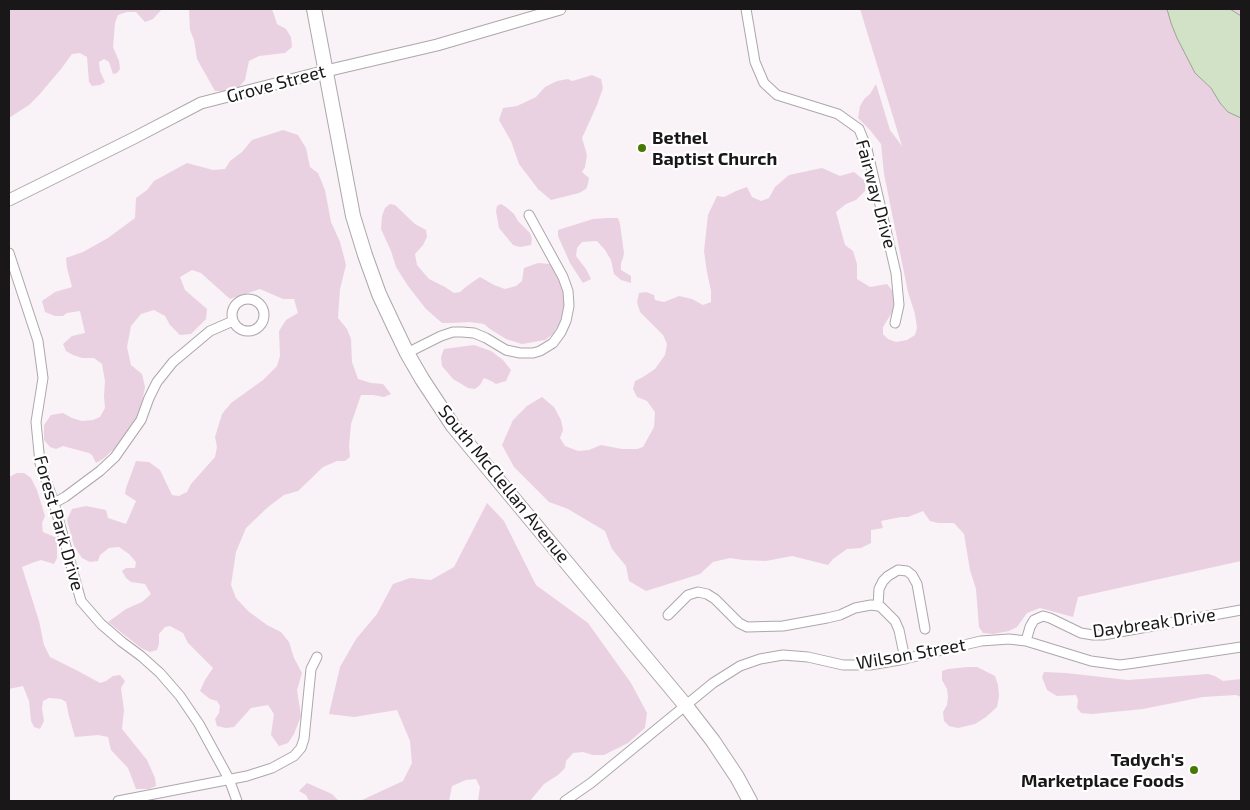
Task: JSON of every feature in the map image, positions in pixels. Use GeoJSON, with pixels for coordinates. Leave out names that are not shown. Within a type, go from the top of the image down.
{"type":"FeatureCollection","features":[{"type":"Feature","properties":{"kind":"main road","name":"South McClellan Avenue"},"geometry":{"type":"LineString","coordinates":[[314,9],[353,216],[379,294],[407,353],[453,426],[686,706],[713,741],[737,777],[750,801]]}},
{"type":"Feature","properties":{"kind":"main road","name":"Grove Street"},"geometry":{"type":"LineString","coordinates":[[9,200],[201,104],[326,70],[437,45],[560,9]]}},
{"type":"Feature","properties":{"kind":"street","name":"Fairway Drive"},"geometry":{"type":"LineString","coordinates":[[746,9],[755,62],[764,83],[777,96],[838,114],[859,129],[867,149],[896,273],[899,305],[895,323]]}},
{"type":"Feature","properties":{"kind":"street"},"geometry":{"type":"LineString","coordinates":[[407,353],[452,332],[474,333],[506,350],[520,353],[540,351],[552,343],[561,332],[566,321],[569,306],[568,290],[530,215]]}},
{"type":"Feature","properties":{"kind":"street","name":"Forest Park Drive"},"geometry":{"type":"LineString","coordinates":[[9,253],[38,341],[43,378],[36,422],[40,463],[54,503],[81,601],[101,624],[160,673],[180,696],[229,779],[236,801]]}},
{"type":"Feature","properties":{"kind":"street"},"geometry":{"type":"LineString","coordinates":[[54,503],[100,472],[115,457],[140,420],[157,382],[173,362],[210,331],[233,321]]}},
{"type":"Feature","properties":{"kind":"street"},"geometry":{"type":"LineString","coordinates":[[878,606],[883,581],[898,570],[907,571],[912,575],[917,584],[925,630]]}},
{"type":"Feature","properties":{"kind":"street"},"geometry":{"type":"LineString","coordinates":[[668,615],[688,595],[698,592],[716,599],[738,623],[747,627],[783,626],[827,618],[855,608],[871,605],[881,606],[895,621],[899,630],[905,659]]}},
{"type":"Feature","properties":{"kind":"street","name":"Daybreak Drive"},"geometry":{"type":"LineString","coordinates":[[1026,641],[1034,620],[1043,616],[1081,633],[1103,635],[1241,610]]}},
{"type":"Feature","properties":{"kind":"street","name":"Wilson Street"},"geometry":{"type":"LineString","coordinates":[[565,801],[592,783],[713,683],[740,666],[760,659],[783,655],[808,657],[843,665],[870,665],[905,659],[981,641],[1009,639],[1026,641],[1091,661],[1120,665],[1241,647]]}},
{"type":"Feature","properties":{"kind":"street"},"geometry":{"type":"LineString","coordinates":[[118,801],[246,776],[272,768],[294,756],[298,753],[304,739],[311,669],[317,657]]}},
{"type":"Feature","properties":{"kind":"shaded area"},"geometry":{"type":"Polygon","coordinates":[[[9,9],[162,9],[153,19],[145,22],[136,12],[118,15],[115,23],[113,47],[120,69],[117,73],[113,74],[109,62],[104,59],[99,62],[100,71],[105,82],[92,86],[89,82],[87,57],[80,53],[72,54],[39,95],[29,105],[9,118],[9,9]]]}},
{"type":"Feature","properties":{"kind":"shaded area"},"geometry":{"type":"Polygon","coordinates":[[[189,9],[272,9],[277,24],[286,29],[291,37],[292,47],[285,53],[259,56],[249,61],[245,80],[239,87],[227,91],[215,91],[197,59],[194,40],[190,30],[189,9]]]}},
{"type":"Feature","properties":{"kind":"shaded area"},"geometry":{"type":"Polygon","coordinates":[[[860,9],[1241,9],[1241,561],[1078,597],[1073,617],[1040,608],[1027,613],[1017,627],[1009,631],[993,634],[983,633],[979,627],[976,589],[970,570],[964,534],[954,523],[930,521],[923,511],[908,517],[881,521],[883,528],[871,530],[871,543],[861,548],[847,549],[828,565],[792,556],[766,561],[730,558],[713,562],[700,574],[646,591],[629,581],[626,566],[612,549],[605,531],[568,509],[549,502],[514,467],[502,445],[513,420],[527,406],[542,397],[554,407],[561,420],[563,430],[560,438],[565,446],[578,451],[589,450],[601,445],[622,449],[643,447],[654,427],[655,412],[647,401],[637,397],[633,389],[635,381],[655,369],[665,355],[667,344],[663,335],[640,312],[637,302],[639,293],[646,292],[654,295],[655,300],[664,302],[679,296],[692,299],[703,305],[711,302],[704,251],[708,215],[717,196],[724,197],[747,187],[752,197],[761,201],[769,198],[775,187],[789,175],[822,168],[840,176],[854,172],[865,181],[865,191],[856,200],[846,204],[836,212],[845,245],[853,251],[857,264],[857,279],[870,287],[887,284],[894,293],[896,306],[883,327],[883,334],[888,339],[896,342],[907,340],[915,335],[917,328],[915,314],[908,292],[884,174],[881,144],[858,118],[860,106],[876,84],[890,130],[902,146],[860,9]]]}},
{"type":"Feature","properties":{"kind":"shaded area"},"geometry":{"type":"Polygon","coordinates":[[[1167,9],[1230,9],[1241,16],[1241,118],[1228,112],[1211,88],[1195,73],[1177,38],[1167,9]]]}},
{"type":"Feature","properties":{"kind":"shaded area"},"geometry":{"type":"Polygon","coordinates":[[[592,75],[601,79],[603,88],[582,138],[587,155],[582,172],[589,178],[588,184],[586,189],[579,193],[551,200],[538,189],[519,164],[511,141],[499,120],[503,108],[517,106],[536,97],[545,87],[557,81],[568,79],[572,81],[592,75]]]}},
{"type":"Feature","properties":{"kind":"shaded area"},"geometry":{"type":"Polygon","coordinates":[[[283,130],[298,135],[306,148],[310,167],[318,173],[325,190],[331,222],[340,242],[346,265],[340,289],[338,318],[347,329],[351,339],[352,362],[358,379],[383,384],[391,394],[384,397],[361,395],[351,424],[350,457],[345,461],[337,461],[323,467],[298,491],[284,495],[268,507],[246,528],[236,552],[231,585],[236,598],[248,611],[267,625],[281,632],[289,642],[294,658],[302,673],[297,690],[301,716],[294,734],[288,743],[279,746],[271,735],[274,714],[268,705],[251,708],[234,727],[217,726],[215,719],[219,713],[220,706],[217,701],[210,699],[200,691],[213,668],[188,643],[183,633],[170,626],[165,627],[159,634],[157,650],[150,652],[141,648],[108,622],[126,609],[142,602],[151,594],[145,584],[131,582],[126,578],[122,571],[126,568],[135,568],[136,562],[119,547],[109,548],[100,555],[98,561],[90,562],[82,558],[74,546],[67,520],[72,509],[86,506],[106,510],[108,518],[126,524],[136,501],[125,494],[136,461],[149,462],[160,470],[172,495],[179,496],[187,492],[191,484],[215,457],[217,447],[215,437],[222,414],[231,403],[263,380],[277,366],[280,356],[279,331],[286,320],[298,313],[294,299],[283,299],[260,289],[230,299],[201,273],[192,270],[180,277],[185,290],[207,309],[206,319],[191,334],[180,335],[170,325],[165,316],[154,310],[141,314],[131,326],[127,347],[131,365],[142,374],[145,387],[141,408],[132,428],[114,449],[96,463],[89,453],[63,446],[56,449],[50,447],[44,440],[44,425],[51,415],[63,413],[82,421],[100,417],[105,408],[105,381],[102,364],[94,358],[82,358],[73,355],[66,351],[63,344],[72,336],[85,333],[80,311],[67,313],[63,316],[55,316],[45,312],[42,301],[55,292],[72,287],[66,258],[83,252],[108,238],[135,218],[136,198],[147,190],[154,181],[187,163],[213,170],[225,169],[230,161],[242,152],[252,140],[283,130]]]}},
{"type":"Feature","properties":{"kind":"shaded area"},"geometry":{"type":"Polygon","coordinates":[[[390,204],[395,205],[415,224],[426,230],[427,237],[415,254],[417,265],[429,279],[454,293],[460,292],[480,277],[505,289],[516,286],[522,281],[524,268],[538,263],[550,264],[564,294],[564,308],[560,322],[553,334],[545,340],[522,344],[506,339],[484,324],[470,322],[442,323],[426,309],[396,267],[381,229],[382,216],[385,208],[390,204]]]}},
{"type":"Feature","properties":{"kind":"shaded area"},"geometry":{"type":"Polygon","coordinates":[[[501,204],[514,214],[530,233],[531,245],[520,247],[513,245],[499,228],[496,211],[497,206],[501,204]]]}},
{"type":"Feature","properties":{"kind":"shaded area"},"geometry":{"type":"Polygon","coordinates":[[[618,218],[624,253],[621,270],[631,276],[631,283],[621,280],[614,274],[611,260],[597,241],[582,242],[577,248],[576,256],[591,279],[583,283],[570,263],[558,236],[558,230],[593,219],[618,218]]]}},
{"type":"Feature","properties":{"kind":"shaded area"},"geometry":{"type":"Polygon","coordinates":[[[474,345],[491,351],[503,360],[511,370],[506,381],[496,384],[484,378],[475,389],[468,388],[453,379],[442,366],[441,357],[444,349],[474,345]]]}},
{"type":"Feature","properties":{"kind":"shaded area"},"geometry":{"type":"Polygon","coordinates":[[[17,473],[24,473],[31,478],[45,516],[42,523],[43,532],[57,538],[57,558],[54,564],[41,560],[22,567],[39,621],[44,645],[50,657],[100,683],[113,676],[120,675],[125,681],[121,688],[124,710],[122,729],[147,760],[155,778],[156,786],[149,789],[136,789],[128,768],[111,750],[108,737],[98,735],[75,737],[66,702],[61,699],[49,698],[43,701],[44,721],[40,729],[34,727],[31,721],[29,701],[23,686],[9,689],[9,477],[17,473]]]}},
{"type":"Feature","properties":{"kind":"shaded area"},"geometry":{"type":"Polygon","coordinates":[[[487,503],[504,521],[536,585],[588,623],[631,683],[647,713],[645,728],[628,743],[604,755],[593,755],[583,752],[573,753],[566,761],[565,768],[544,784],[530,801],[478,801],[480,787],[476,779],[466,780],[452,786],[449,801],[360,801],[403,781],[412,763],[410,741],[397,710],[354,717],[329,714],[340,667],[356,639],[377,614],[393,584],[410,578],[431,580],[454,567],[487,503]]]}},
{"type":"Feature","properties":{"kind":"shaded area"},"geometry":{"type":"Polygon","coordinates":[[[977,667],[995,676],[999,696],[997,707],[975,724],[958,728],[949,726],[944,721],[943,712],[947,705],[948,697],[947,689],[942,680],[942,671],[977,667]]]}},
{"type":"Feature","properties":{"kind":"shaded area"},"geometry":{"type":"Polygon","coordinates":[[[1044,672],[1128,680],[1208,674],[1223,681],[1241,679],[1241,697],[1236,695],[1203,697],[1143,709],[1092,714],[1081,713],[1077,708],[1078,700],[1076,695],[1057,696],[1047,690],[1042,677],[1044,672]]]}},
{"type":"Feature","properties":{"kind":"shaded area"},"geometry":{"type":"Polygon","coordinates":[[[307,783],[332,794],[339,801],[309,801],[306,795],[299,791],[307,783]]]}},
{"type":"Feature","properties":{"kind":"place","name":"Bethel Baptist Church"},"geometry":{"type":"Point","coordinates":[642,148]}},
{"type":"Feature","properties":{"kind":"place","name":"Tadych's Marketplace Foods"},"geometry":{"type":"Point","coordinates":[1194,770]}}]}
